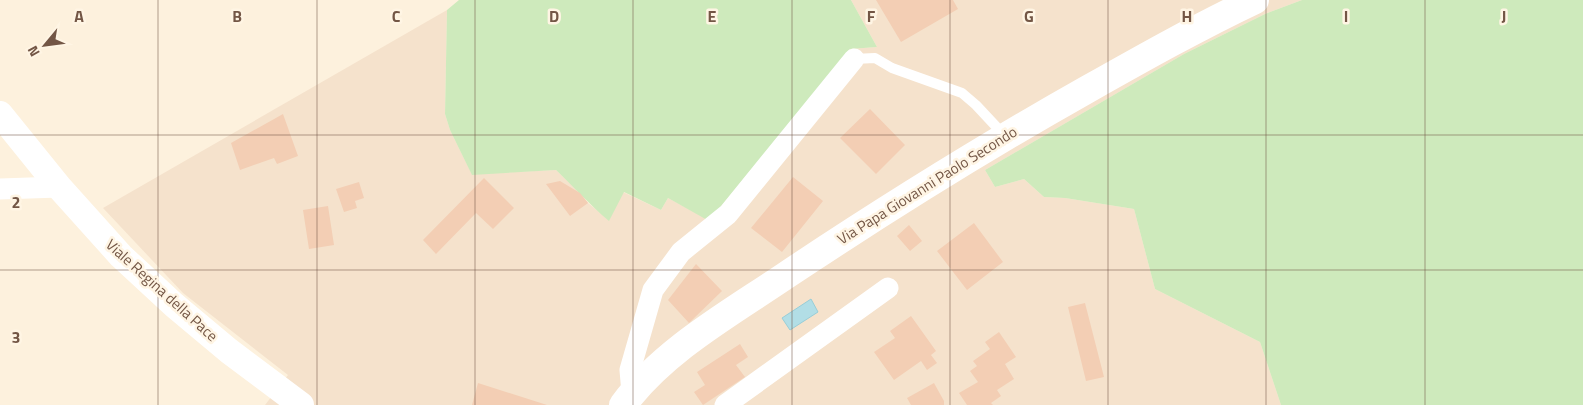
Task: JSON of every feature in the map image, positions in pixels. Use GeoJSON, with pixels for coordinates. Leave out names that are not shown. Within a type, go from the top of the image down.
{"type":"FeatureCollection","features":[{"type":"Feature","properties":{"kind":"main road","name":"Via Papa Giovanni Paolo Secondo"},"geometry":{"type":"LineString","coordinates":[[628,399],[654,371],[701,333],[830,246],[1005,136],[1178,38],[1255,0]]}},
{"type":"Feature","properties":{"kind":"street"},"geometry":{"type":"LineString","coordinates":[[628,399],[630,370],[653,290],[681,252],[728,214],[854,59]]}},
{"type":"Feature","properties":{"kind":"street","name":"Viale Regina della Pace"},"geometry":{"type":"LineString","coordinates":[[0,114],[59,187],[121,256],[174,305],[229,351],[301,405]]}},
{"type":"Feature","properties":{"kind":"street"},"geometry":{"type":"LineString","coordinates":[[0,189],[59,187]]}},
{"type":"Feature","properties":{"kind":"street"},"geometry":{"type":"LineString","coordinates":[[725,405],[888,288]]}},
{"type":"Feature","properties":{"kind":"lane"},"geometry":{"type":"LineString","coordinates":[[854,59],[875,58],[892,68],[962,93],[976,104],[1005,136]]}},
{"type":"Feature","properties":{"kind":"shaded area"},"geometry":{"type":"Polygon","coordinates":[[[851,0],[1302,0],[1265,14],[1184,54],[985,170],[995,187],[1024,179],[1044,197],[1065,198],[1134,209],[1155,289],[1260,342],[1281,405],[265,405],[288,375],[183,293],[103,208],[447,10],[445,114],[450,130],[472,174],[556,170],[588,203],[609,220],[623,192],[661,210],[668,198],[709,220],[850,49],[877,47],[851,0]]]}},
{"type":"Feature","properties":{"kind":"green space"},"geometry":{"type":"Polygon","coordinates":[[[459,0],[851,0],[877,47],[850,49],[709,221],[668,198],[661,210],[624,192],[609,221],[556,170],[472,175],[450,130],[445,114],[447,10],[459,0]]]}},
{"type":"Feature","properties":{"kind":"green space"},"geometry":{"type":"Polygon","coordinates":[[[1302,0],[1583,0],[1583,405],[1281,405],[1260,342],[1155,289],[1134,209],[1065,198],[1044,197],[1024,179],[995,187],[985,170],[1184,54],[1265,14],[1302,0]]]}},
{"type":"Feature","properties":{"kind":"water"},"geometry":{"type":"Polygon","coordinates":[[[811,299],[818,312],[790,330],[782,318],[811,299]]]}},
{"type":"Feature","properties":{"kind":"building"},"geometry":{"type":"Polygon","coordinates":[[[876,0],[953,0],[958,9],[901,42],[876,0]]]}},
{"type":"Feature","properties":{"kind":"building"},"geometry":{"type":"Polygon","coordinates":[[[870,109],[905,145],[876,174],[840,138],[870,109]]]}},
{"type":"Feature","properties":{"kind":"building"},"geometry":{"type":"Polygon","coordinates":[[[283,114],[298,156],[277,164],[274,158],[240,170],[231,143],[283,114]]]}},
{"type":"Feature","properties":{"kind":"building"},"geometry":{"type":"Polygon","coordinates":[[[793,177],[823,201],[782,252],[751,228],[793,177]]]}},
{"type":"Feature","properties":{"kind":"building"},"geometry":{"type":"Polygon","coordinates":[[[484,178],[514,208],[493,229],[476,213],[436,254],[423,240],[484,178]]]}},
{"type":"Feature","properties":{"kind":"building"},"geometry":{"type":"Polygon","coordinates":[[[560,181],[580,193],[588,203],[570,216],[546,184],[560,181]]]}},
{"type":"Feature","properties":{"kind":"building"},"geometry":{"type":"Polygon","coordinates":[[[359,182],[364,198],[355,201],[357,208],[344,212],[336,189],[359,182]]]}},
{"type":"Feature","properties":{"kind":"building"},"geometry":{"type":"Polygon","coordinates":[[[328,206],[334,245],[309,249],[303,210],[328,206]]]}},
{"type":"Feature","properties":{"kind":"building"},"geometry":{"type":"Polygon","coordinates":[[[974,223],[1003,262],[967,290],[937,251],[974,223]]]}},
{"type":"Feature","properties":{"kind":"building"},"geometry":{"type":"Polygon","coordinates":[[[909,225],[922,241],[910,251],[897,236],[909,225]]]}},
{"type":"Feature","properties":{"kind":"building"},"geometry":{"type":"Polygon","coordinates":[[[696,264],[722,291],[689,323],[668,300],[696,264]]]}},
{"type":"Feature","properties":{"kind":"building"},"geometry":{"type":"Polygon","coordinates":[[[1085,303],[1104,377],[1086,381],[1068,307],[1085,303]]]}},
{"type":"Feature","properties":{"kind":"building"},"geometry":{"type":"Polygon","coordinates":[[[911,316],[936,351],[931,355],[937,363],[927,370],[921,361],[894,380],[874,352],[895,338],[890,331],[911,316]]]}},
{"type":"Feature","properties":{"kind":"building"},"geometry":{"type":"Polygon","coordinates":[[[999,332],[1016,357],[1005,364],[1014,379],[997,390],[1001,396],[991,403],[993,405],[967,405],[959,393],[978,382],[970,371],[977,366],[973,361],[990,349],[985,342],[999,332]]]}},
{"type":"Feature","properties":{"kind":"building"},"geometry":{"type":"Polygon","coordinates":[[[740,344],[748,357],[736,365],[745,377],[703,405],[694,392],[705,385],[697,372],[740,344]]]}},
{"type":"Feature","properties":{"kind":"building"},"geometry":{"type":"Polygon","coordinates":[[[478,383],[547,405],[472,405],[478,383]]]}},
{"type":"Feature","properties":{"kind":"building"},"geometry":{"type":"Polygon","coordinates":[[[934,383],[944,401],[944,405],[911,405],[907,398],[934,383]]]}}]}
